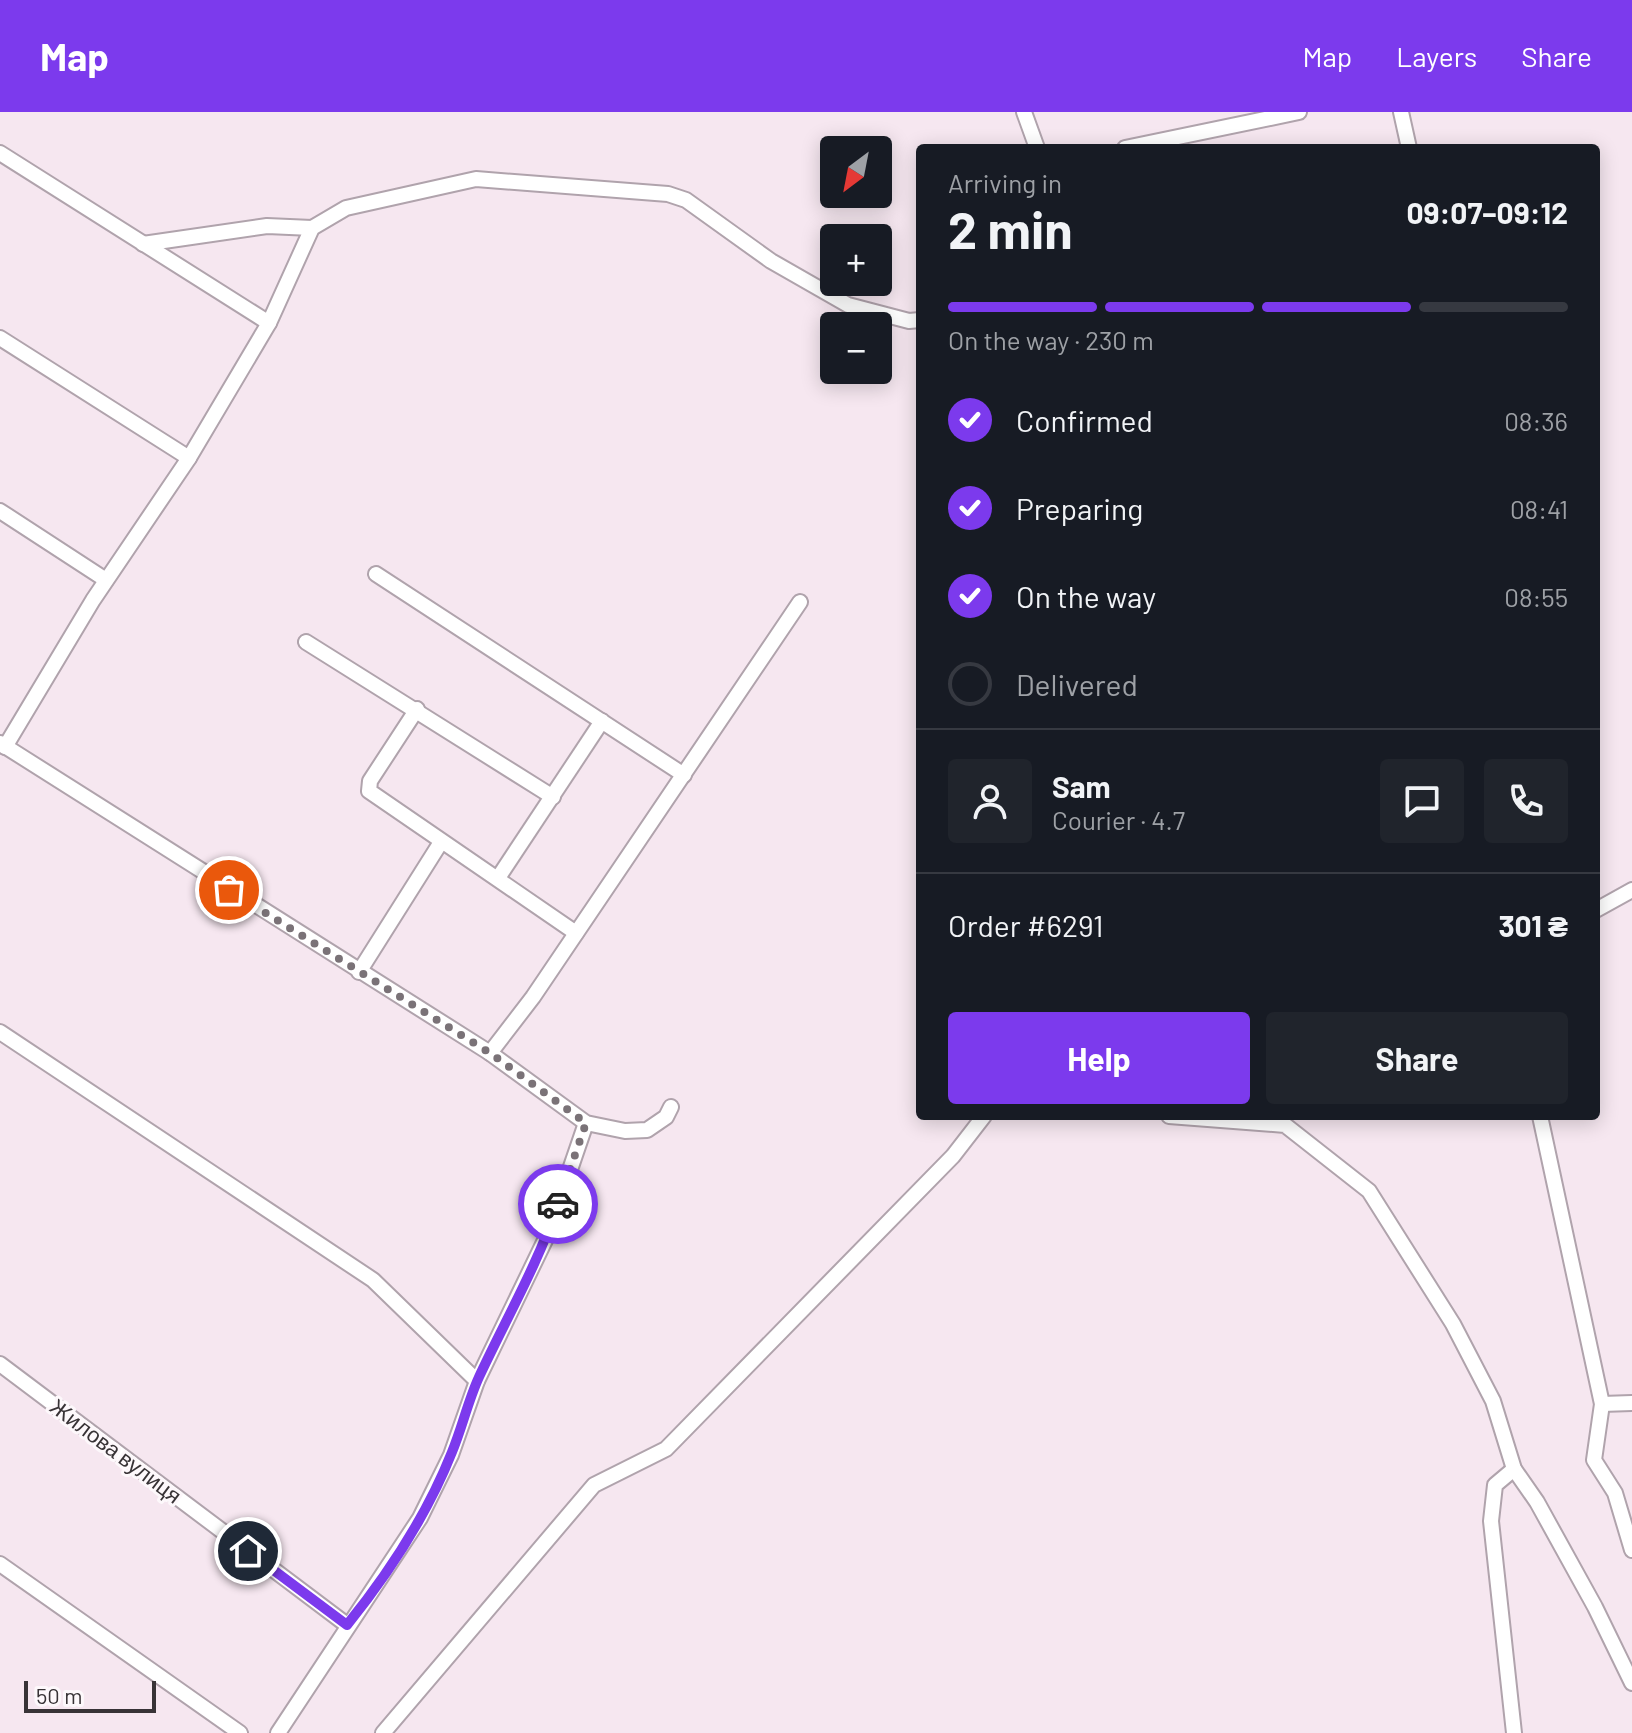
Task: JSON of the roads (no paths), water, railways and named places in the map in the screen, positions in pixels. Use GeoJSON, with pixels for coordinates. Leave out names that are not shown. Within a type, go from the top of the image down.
{"type":"FeatureCollection","features":[{"type":"Feature","properties":{"kind":"street"},"geometry":{"type":"LineString","coordinates":[[1024,112],[1036,144]]}},
{"type":"Feature","properties":{"kind":"street"},"geometry":{"type":"LineString","coordinates":[[1144,144],[1299,112]]}},
{"type":"Feature","properties":{"kind":"street"},"geometry":{"type":"LineString","coordinates":[[1401,112],[1408,144]]}},
{"type":"Feature","properties":{"kind":"street"},"geometry":{"type":"LineString","coordinates":[[0,153],[269,323]]}},
{"type":"Feature","properties":{"kind":"street"},"geometry":{"type":"LineString","coordinates":[[143,244],[267,226],[312,228],[346,208],[476,179],[668,194],[686,200],[771,261],[848,305],[916,320]]}},
{"type":"Feature","properties":{"kind":"street"},"geometry":{"type":"LineString","coordinates":[[312,228],[269,323],[189,458],[106,580],[2,745],[490,1053],[586,1123],[625,1131],[647,1130],[666,1117],[671,1107]]}},
{"type":"Feature","properties":{"kind":"street"},"geometry":{"type":"LineString","coordinates":[[0,338],[189,458]]}},
{"type":"Feature","properties":{"kind":"street"},"geometry":{"type":"LineString","coordinates":[[0,511],[106,580]]}},
{"type":"Feature","properties":{"kind":"street"},"geometry":{"type":"LineString","coordinates":[[376,574],[684,775]]}},
{"type":"Feature","properties":{"kind":"street"},"geometry":{"type":"LineString","coordinates":[[490,1053],[576,933],[800,602]]}},
{"type":"Feature","properties":{"kind":"street"},"geometry":{"type":"LineString","coordinates":[[306,642],[553,797]]}},
{"type":"Feature","properties":{"kind":"street"},"geometry":{"type":"LineString","coordinates":[[417,709],[370,781],[369,791],[576,933]]}},
{"type":"Feature","properties":{"kind":"street"},"geometry":{"type":"LineString","coordinates":[[498,878],[602,721]]}},
{"type":"Feature","properties":{"kind":"street"},"geometry":{"type":"LineString","coordinates":[[359,972],[441,842]]}},
{"type":"Feature","properties":{"kind":"street"},"geometry":{"type":"LineString","coordinates":[[1600,908],[1632,890]]}},
{"type":"Feature","properties":{"kind":"street"},"geometry":{"type":"LineString","coordinates":[[0,1032],[373,1280],[477,1381]]}},
{"type":"Feature","properties":{"kind":"street"},"geometry":{"type":"LineString","coordinates":[[383,1733],[594,1485],[666,1449],[953,1156],[981,1120]]}},
{"type":"Feature","properties":{"kind":"street"},"geometry":{"type":"LineString","coordinates":[[1232,1120],[1285,1125],[1369,1191],[1473,1363],[1493,1401],[1514,1469],[1537,1502],[1595,1607],[1632,1683]]}},
{"type":"Feature","properties":{"kind":"street"},"geometry":{"type":"LineString","coordinates":[[1541,1120],[1602,1404],[1594,1460],[1615,1493],[1632,1550]]}},
{"type":"Feature","properties":{"kind":"street"},"geometry":{"type":"LineString","coordinates":[[278,1733],[347,1625],[377,1588],[420,1518],[451,1455],[477,1381],[548,1234],[586,1123]]}},
{"type":"Feature","properties":{"kind":"street","name":"Жилова вулиця"},"geometry":{"type":"LineString","coordinates":[[0,1364],[347,1625]]}},
{"type":"Feature","properties":{"kind":"street"},"geometry":{"type":"LineString","coordinates":[[1602,1404],[1632,1403]]}},
{"type":"Feature","properties":{"kind":"street"},"geometry":{"type":"LineString","coordinates":[[1514,1469],[1495,1485],[1491,1521],[1514,1733]]}},
{"type":"Feature","properties":{"kind":"street"},"geometry":{"type":"LineString","coordinates":[[0,1564],[240,1733]]}}]}
